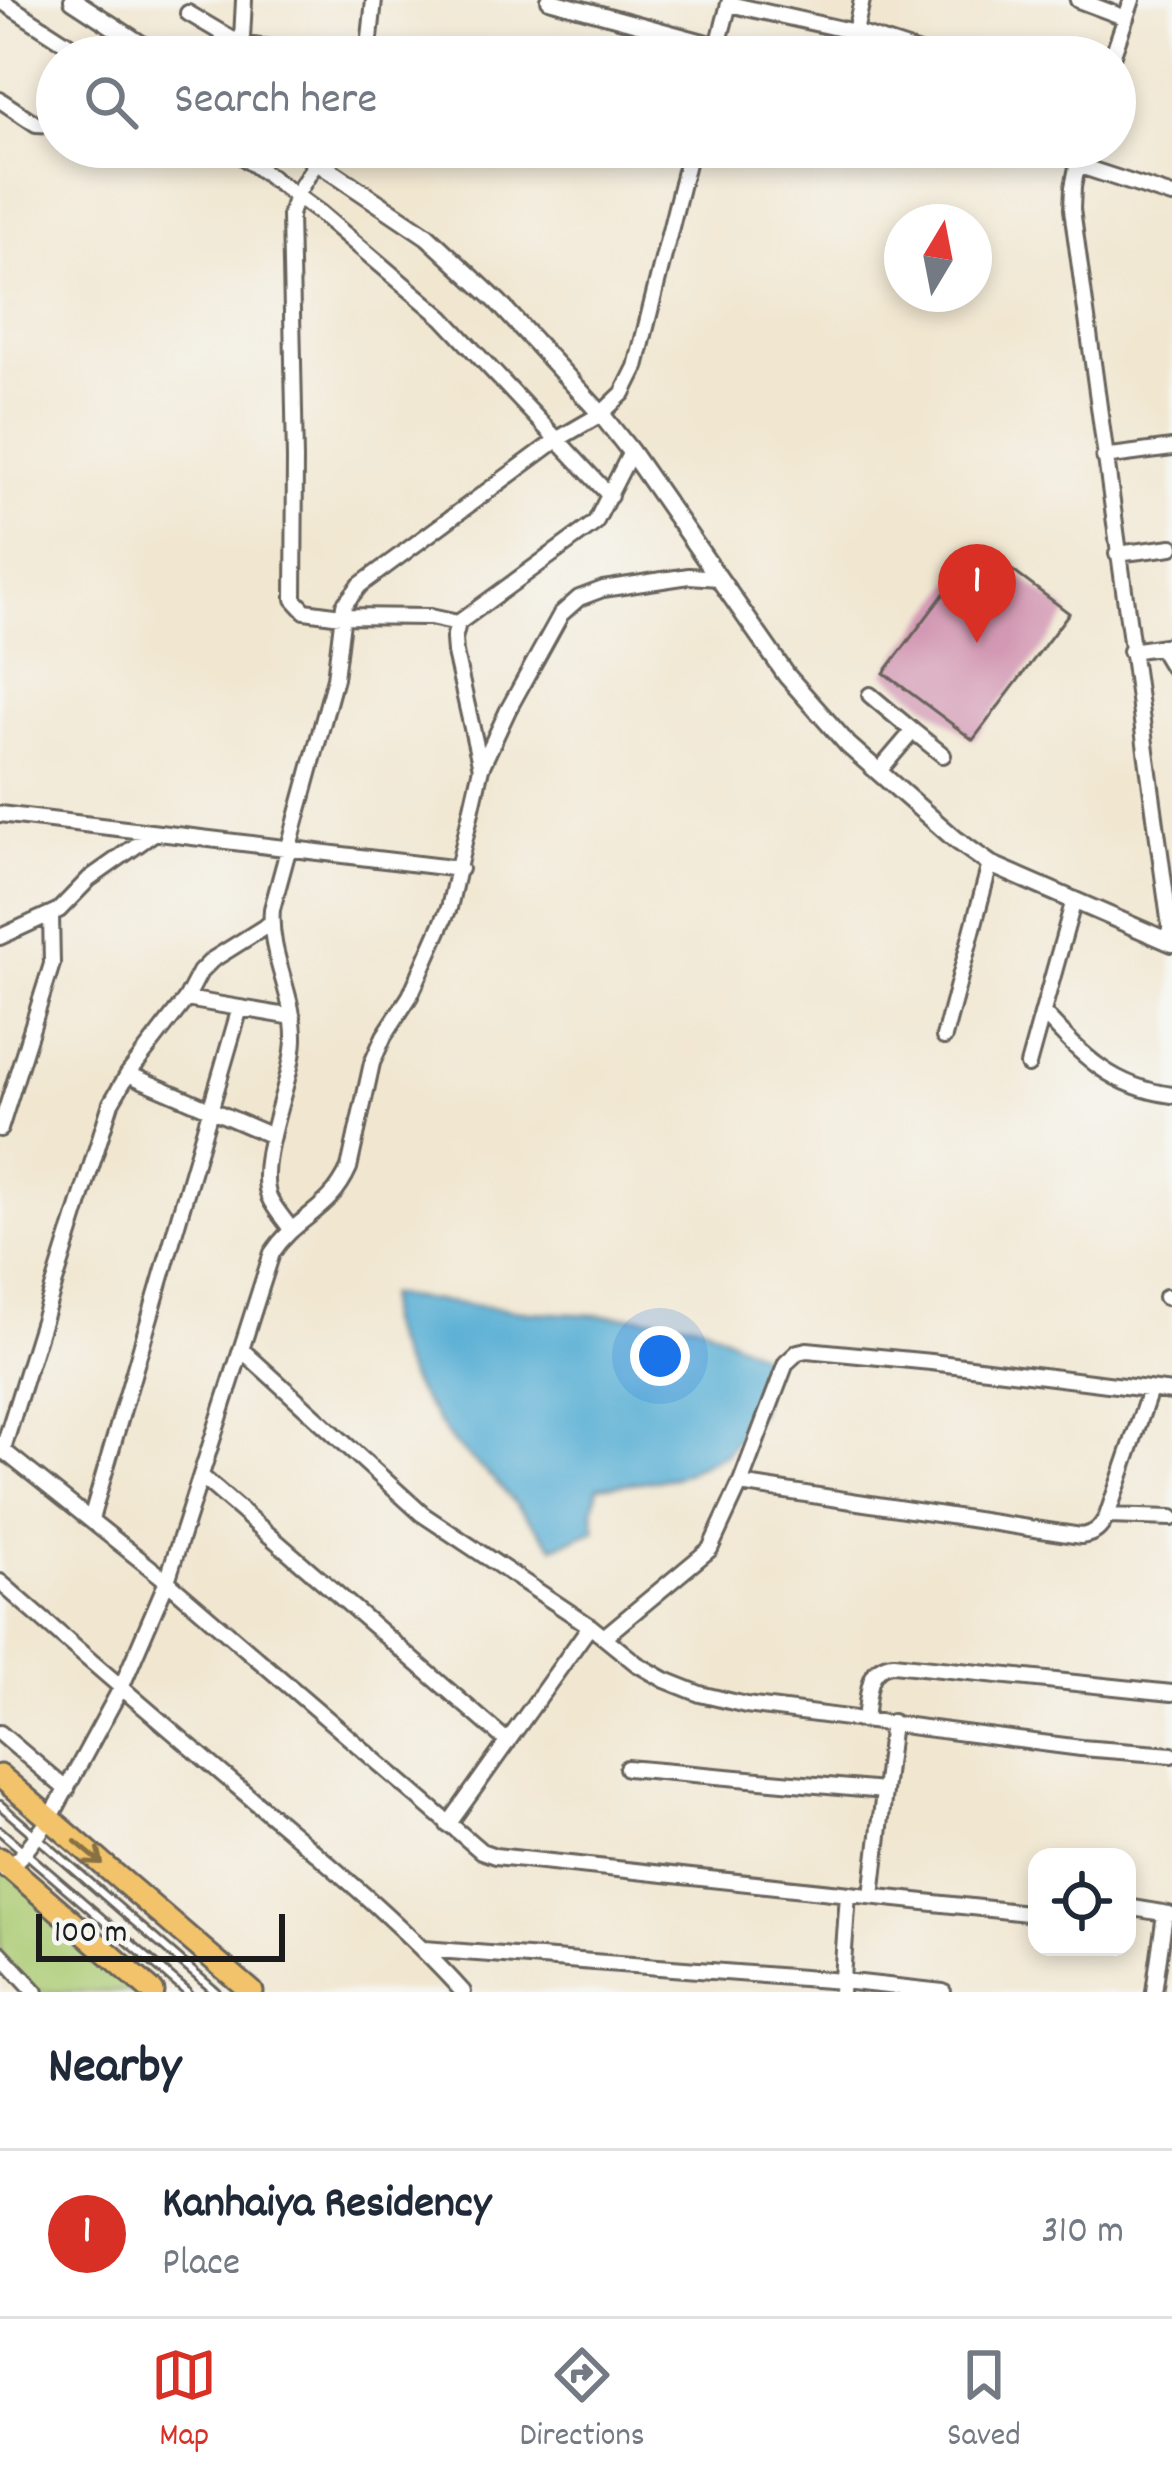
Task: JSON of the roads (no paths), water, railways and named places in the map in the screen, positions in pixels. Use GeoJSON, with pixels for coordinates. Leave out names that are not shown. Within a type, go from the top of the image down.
{"type":"FeatureCollection","features":[{"type":"Feature","properties":{"kind":"main road"},"geometry":{"type":"LineString","coordinates":[[0,1777],[44,1828],[251,1992]]}},
{"type":"Feature","properties":{"kind":"main road"},"geometry":{"type":"LineString","coordinates":[[8,1863],[153,1992]]}},
{"type":"Feature","properties":{"kind":"street"},"geometry":{"type":"LineString","coordinates":[[0,0],[56,36]]}},
{"type":"Feature","properties":{"kind":"street"},"geometry":{"type":"LineString","coordinates":[[73,0],[128,36]]}},
{"type":"Feature","properties":{"kind":"street"},"geometry":{"type":"LineString","coordinates":[[243,36],[244,0]]}},
{"type":"Feature","properties":{"kind":"street"},"geometry":{"type":"LineString","coordinates":[[370,36],[374,0]]}},
{"type":"Feature","properties":{"kind":"street"},"geometry":{"type":"LineString","coordinates":[[550,0],[668,36]]}},
{"type":"Feature","properties":{"kind":"street"},"geometry":{"type":"LineString","coordinates":[[855,32],[862,0]]}},
{"type":"Feature","properties":{"kind":"street"},"geometry":{"type":"LineString","coordinates":[[1078,0],[1126,17]]}},
{"type":"Feature","properties":{"kind":"street"},"geometry":{"type":"LineString","coordinates":[[1119,36],[1132,0]]}},
{"type":"Feature","properties":{"kind":"street"},"geometry":{"type":"LineString","coordinates":[[721,36],[730,2],[867,36]]}},
{"type":"Feature","properties":{"kind":"street"},"geometry":{"type":"LineString","coordinates":[[188,13],[221,36]]}},
{"type":"Feature","properties":{"kind":"street"},"geometry":{"type":"LineString","coordinates":[[0,100],[36,124]]}},
{"type":"Feature","properties":{"kind":"street"},"geometry":{"type":"LineString","coordinates":[[258,168],[443,318],[610,496]]}},
{"type":"Feature","properties":{"kind":"street"},"geometry":{"type":"LineString","coordinates":[[312,168],[290,215],[296,459],[292,591],[305,611],[430,617],[458,623]]}},
{"type":"Feature","properties":{"kind":"street"},"geometry":{"type":"LineString","coordinates":[[326,168],[427,236],[498,302],[601,414],[787,676],[848,745],[990,864],[1172,942]]}},
{"type":"Feature","properties":{"kind":"street"},"geometry":{"type":"LineString","coordinates":[[290,1228],[267,1190],[272,1136],[294,1039],[271,923],[335,678],[341,616],[360,585],[558,439],[601,414],[623,393],[635,367],[686,168]]}},
{"type":"Feature","properties":{"kind":"street"},"geometry":{"type":"LineString","coordinates":[[1077,168],[1072,209],[1172,942]]}},
{"type":"Feature","properties":{"kind":"street"},"geometry":{"type":"LineString","coordinates":[[1086,168],[1172,196]]}},
{"type":"Feature","properties":{"kind":"street"},"geometry":{"type":"LineString","coordinates":[[1104,457],[1172,448]]}},
{"type":"Feature","properties":{"kind":"street"},"geometry":{"type":"LineString","coordinates":[[481,768],[455,653],[458,623],[595,523],[631,452]]}},
{"type":"Feature","properties":{"kind":"street"},"geometry":{"type":"LineString","coordinates":[[1117,554],[1172,547]]}},
{"type":"Feature","properties":{"kind":"street"},"geometry":{"type":"LineString","coordinates":[[8,1863],[44,1828],[121,1688],[167,1581],[272,1252],[290,1228],[315,1214],[341,1185],[349,1168],[371,1063],[410,996],[449,908],[481,768],[561,614],[579,598],[603,589],[689,576],[719,578]]}},
{"type":"Feature","properties":{"kind":"street"},"geometry":{"type":"LineString","coordinates":[[1131,658],[1166,646],[1172,668]]}},
{"type":"Feature","properties":{"kind":"street"},"geometry":{"type":"LineString","coordinates":[[870,695],[943,755]]}},
{"type":"Feature","properties":{"kind":"street"},"geometry":{"type":"LineString","coordinates":[[879,771],[913,731]]}},
{"type":"Feature","properties":{"kind":"street"},"geometry":{"type":"LineString","coordinates":[[0,814],[460,868]]}},
{"type":"Feature","properties":{"kind":"street"},"geometry":{"type":"LineString","coordinates":[[0,937],[59,910],[89,879],[154,833]]}},
{"type":"Feature","properties":{"kind":"street"},"geometry":{"type":"LineString","coordinates":[[944,1037],[990,864]]}},
{"type":"Feature","properties":{"kind":"street"},"geometry":{"type":"LineString","coordinates":[[1028,1065],[1073,900]]}},
{"type":"Feature","properties":{"kind":"street"},"geometry":{"type":"LineString","coordinates":[[0,1130],[52,964],[51,915]]}},
{"type":"Feature","properties":{"kind":"street"},"geometry":{"type":"LineString","coordinates":[[271,923],[200,972],[111,1103],[1,1451],[167,1581],[472,1846],[495,1856],[1028,1913]]}},
{"type":"Feature","properties":{"kind":"street"},"geometry":{"type":"LineString","coordinates":[[186,999],[292,1017]]}},
{"type":"Feature","properties":{"kind":"street"},"geometry":{"type":"LineString","coordinates":[[91,1519],[240,1008]]}},
{"type":"Feature","properties":{"kind":"street"},"geometry":{"type":"LineString","coordinates":[[1043,1013],[1101,1070],[1172,1095]]}},
{"type":"Feature","properties":{"kind":"street"},"geometry":{"type":"LineString","coordinates":[[128,1074],[272,1136]]}},
{"type":"Feature","properties":{"kind":"street"},"geometry":{"type":"LineString","coordinates":[[242,1350],[422,1514],[665,1680],[746,1705],[1081,1748],[1172,1755]]}},
{"type":"Feature","properties":{"kind":"street"},"geometry":{"type":"LineString","coordinates":[[604,1637],[710,1549],[786,1363],[797,1352],[932,1362],[1172,1392]]}},
{"type":"Feature","properties":{"kind":"street"},"geometry":{"type":"LineString","coordinates":[[740,1484],[1092,1534],[1108,1516],[1150,1390]]}},
{"type":"Feature","properties":{"kind":"street"},"geometry":{"type":"LineString","coordinates":[[201,1476],[508,1742]]}},
{"type":"Feature","properties":{"kind":"street"},"geometry":{"type":"LineString","coordinates":[[1108,1516],[1172,1518]]}},
{"type":"Feature","properties":{"kind":"street"},"geometry":{"type":"LineString","coordinates":[[0,1582],[354,1886],[424,1949],[463,1992]]}},
{"type":"Feature","properties":{"kind":"street"},"geometry":{"type":"LineString","coordinates":[[448,1825],[590,1626]]}},
{"type":"Feature","properties":{"kind":"street"},"geometry":{"type":"LineString","coordinates":[[865,1718],[873,1674],[882,1665],[893,1664],[1172,1693]]}},
{"type":"Feature","properties":{"kind":"street"},"geometry":{"type":"LineString","coordinates":[[872,1896],[892,1722]]}},
{"type":"Feature","properties":{"kind":"street"},"geometry":{"type":"LineString","coordinates":[[0,1733],[67,1790]]}},
{"type":"Feature","properties":{"kind":"street"},"geometry":{"type":"LineString","coordinates":[[627,1768],[884,1791]]}},
{"type":"Feature","properties":{"kind":"street"},"geometry":{"type":"LineString","coordinates":[[842,1987],[848,1894]]}},
{"type":"Feature","properties":{"kind":"street"},"geometry":{"type":"LineString","coordinates":[[1136,1908],[1169,1914],[1154,1992]]}},
{"type":"Feature","properties":{"kind":"street"},"geometry":{"type":"LineString","coordinates":[[424,1949],[943,1992]]}},
{"type":"Feature","properties":{"kind":"street"},"geometry":{"type":"LineString","coordinates":[[0,1953],[36,1992]]}},
{"type":"Feature","properties":{"kind":"street"},"geometry":{"type":"LineString","coordinates":[[794,1992],[808,1980]]}},
{"type":"Feature","properties":{"kind":"lane"},"geometry":{"type":"LineString","coordinates":[[0,1805],[44,1828],[217,1992]]}},
{"type":"Feature","properties":{"kind":"lane"},"geometry":{"type":"LineString","coordinates":[[0,1831],[8,1863],[187,1992]]}},
{"type":"Feature","properties":{"kind":"water"},"geometry":{"type":"Polygon","coordinates":[[[387,1295],[530,1312],[699,1323],[766,1357],[759,1411],[725,1454],[674,1478],[598,1487],[595,1530],[554,1547],[495,1481],[453,1443],[414,1387],[386,1322],[387,1295]]]}},
{"type":"Feature","properties":{"kind":"place","name":"Kanhaiya Residency"},"geometry":{"type":"Point","coordinates":[977,643]}}]}
